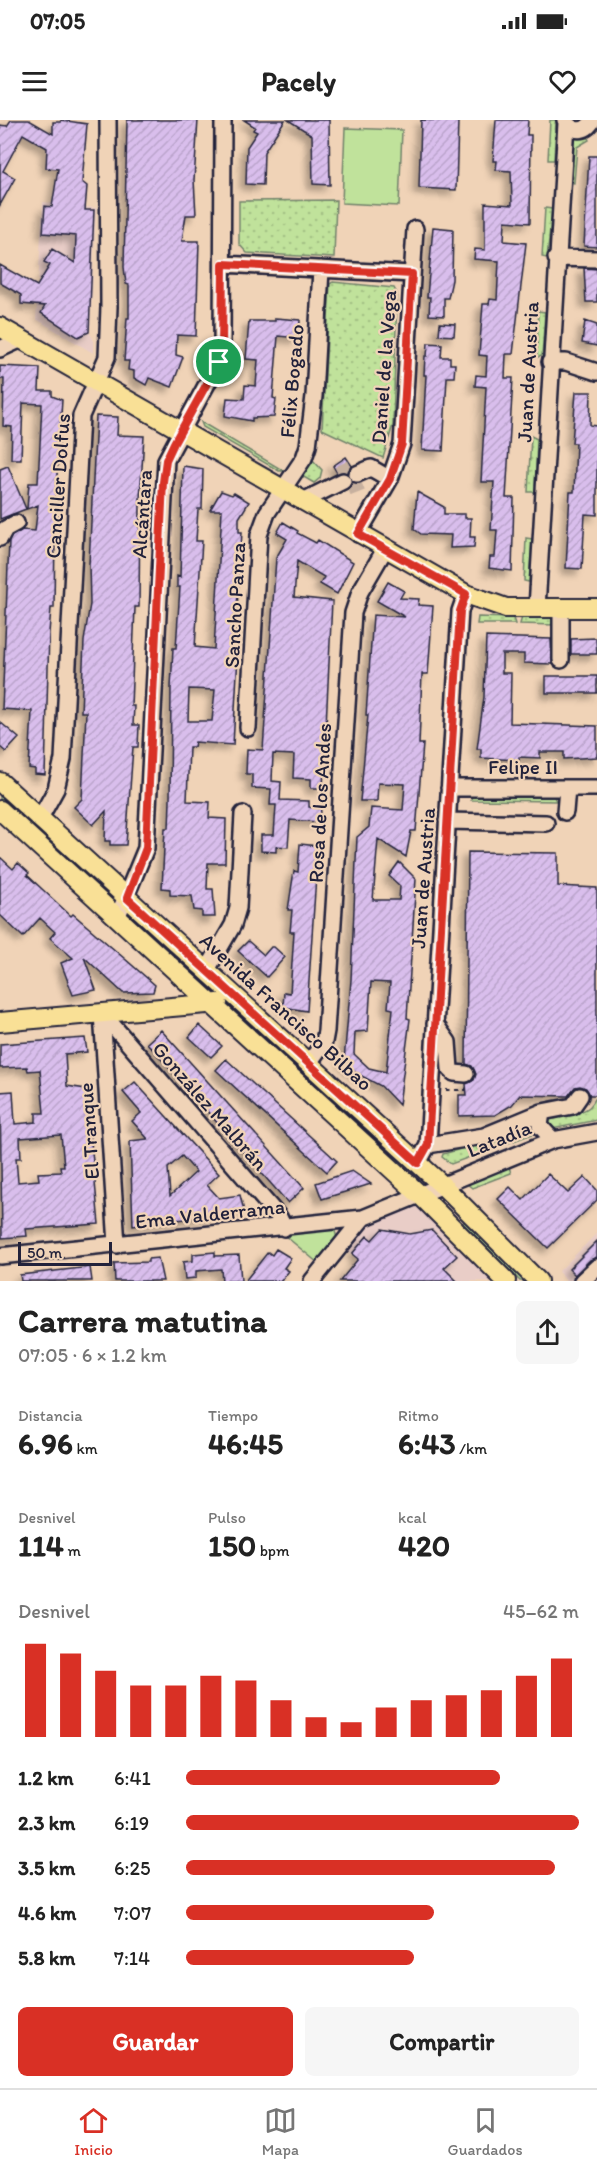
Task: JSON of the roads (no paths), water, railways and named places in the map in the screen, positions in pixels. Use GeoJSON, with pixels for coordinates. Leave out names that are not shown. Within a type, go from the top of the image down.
{"type":"FeatureCollection","features":[{"type":"Feature","properties":{"kind":"main road"},"geometry":{"type":"LineString","coordinates":[[0,327],[466,594],[507,608],[597,608]]}},
{"type":"Feature","properties":{"kind":"main road","name":"Avenida Francisco Bilbao"},"geometry":{"type":"LineString","coordinates":[[0,782],[442,1185],[538,1281]]}},
{"type":"Feature","properties":{"kind":"main road","name":"Avenida Francisco Bilbao"},"geometry":{"type":"LineString","coordinates":[[0,810],[420,1194],[506,1281]]}},
{"type":"Feature","properties":{"kind":"main road"},"geometry":{"type":"LineString","coordinates":[[0,1022],[212,1004],[247,1007]]}},
{"type":"Feature","properties":{"kind":"main road"},"geometry":{"type":"LineString","coordinates":[[384,1161],[406,1167],[418,1163]]}},
{"type":"Feature","properties":{"kind":"street","name":"Canciller Dolfus"},"geometry":{"type":"LineString","coordinates":[[40,818],[56,789],[62,767],[81,416],[107,357],[108,120]]}},
{"type":"Feature","properties":{"kind":"street","name":"Alcántara"},"geometry":{"type":"LineString","coordinates":[[117,918],[146,848],[163,482],[166,460],[215,369],[222,351],[223,120]]}},
{"type":"Feature","properties":{"kind":"street"},"geometry":{"type":"LineString","coordinates":[[568,128],[586,129],[593,120]]}},
{"type":"Feature","properties":{"kind":"street","name":"Juan de Austria"},"geometry":{"type":"LineString","coordinates":[[537,608],[556,258],[568,128]]}},
{"type":"Feature","properties":{"kind":"street","name":"Daniel de la Vega"},"geometry":{"type":"LineString","coordinates":[[358,534],[369,474],[402,444],[415,229]]}},
{"type":"Feature","properties":{"kind":"street"},"geometry":{"type":"LineString","coordinates":[[556,258],[597,259]]}},
{"type":"Feature","properties":{"kind":"street"},"geometry":{"type":"LineString","coordinates":[[223,264],[412,274]]}},
{"type":"Feature","properties":{"kind":"street","name":"Félix Bogado"},"geometry":{"type":"LineString","coordinates":[[282,490],[303,458],[310,437],[321,269]]}},
{"type":"Feature","properties":{"kind":"street"},"geometry":{"type":"LineString","coordinates":[[0,349],[22,339]]}},
{"type":"Feature","properties":{"kind":"street"},"geometry":{"type":"LineString","coordinates":[[550,362],[566,363],[597,372]]}},
{"type":"Feature","properties":{"kind":"street"},"geometry":{"type":"LineString","coordinates":[[303,501],[340,482]]}},
{"type":"Feature","properties":{"kind":"street","name":"Sancho Panza"},"geometry":{"type":"LineString","coordinates":[[248,728],[259,534],[267,513],[282,490]]}},
{"type":"Feature","properties":{"kind":"street"},"geometry":{"type":"LineString","coordinates":[[0,538],[5,529],[16,523]]}},
{"type":"Feature","properties":{"kind":"street","name":"Rosa de los Andes"},"geometry":{"type":"LineString","coordinates":[[309,1063],[324,1042],[327,1031],[353,613],[360,592],[385,549]]}},
{"type":"Feature","properties":{"kind":"street","name":"Juan de Austria"},"geometry":{"type":"LineString","coordinates":[[418,1163],[428,1145],[460,611],[466,594]]}},
{"type":"Feature","properties":{"kind":"street"},"geometry":{"type":"LineString","coordinates":[[561,608],[561,660]]}},
{"type":"Feature","properties":{"kind":"street","name":"Felipe II"},"geometry":{"type":"LineString","coordinates":[[449,788],[597,788]]}},
{"type":"Feature","properties":{"kind":"street"},"geometry":{"type":"LineString","coordinates":[[565,812],[567,788]]}},
{"type":"Feature","properties":{"kind":"street"},"geometry":{"type":"LineString","coordinates":[[207,970],[233,925],[238,908],[243,814]]}},
{"type":"Feature","properties":{"kind":"street"},"geometry":{"type":"LineString","coordinates":[[447,821],[546,823]]}},
{"type":"Feature","properties":{"kind":"street","name":"González Malbrán"},"geometry":{"type":"LineString","coordinates":[[102,1013],[279,1217],[284,1228]]}},
{"type":"Feature","properties":{"kind":"street","name":"El Tranque"},"geometry":{"type":"LineString","coordinates":[[102,1013],[117,1245]]}},
{"type":"Feature","properties":{"kind":"street"},"geometry":{"type":"LineString","coordinates":[[435,1024],[448,1042],[450,1069],[454,1073],[466,1074]]}},
{"type":"Feature","properties":{"kind":"street"},"geometry":{"type":"LineString","coordinates":[[428,1145],[484,1136],[542,1113],[573,1106],[580,1096]]}},
{"type":"Feature","properties":{"kind":"street"},"geometry":{"type":"LineString","coordinates":[[542,1113],[540,1126],[543,1132],[553,1140]]}},
{"type":"Feature","properties":{"kind":"street","name":"Latadía"},"geometry":{"type":"LineString","coordinates":[[420,1194],[553,1140],[597,1132]]}},
{"type":"Feature","properties":{"kind":"street","name":"Ema Valderrama"},"geometry":{"type":"LineString","coordinates":[[0,1256],[363,1218],[420,1194]]}},
{"type":"Feature","properties":{"kind":"street"},"geometry":{"type":"LineString","coordinates":[[312,1281],[363,1218]]}},
{"type":"Feature","properties":{"kind":"street"},"geometry":{"type":"LineString","coordinates":[[582,1281],[597,1267]]}},
{"type":"Feature","properties":{"kind":"tunnel"},"geometry":{"type":"LineString","coordinates":[[338,474],[352,467]]}},
{"type":"Feature","properties":{"kind":"tunnel"},"geometry":{"type":"LineString","coordinates":[[348,489],[363,483]]}}]}
